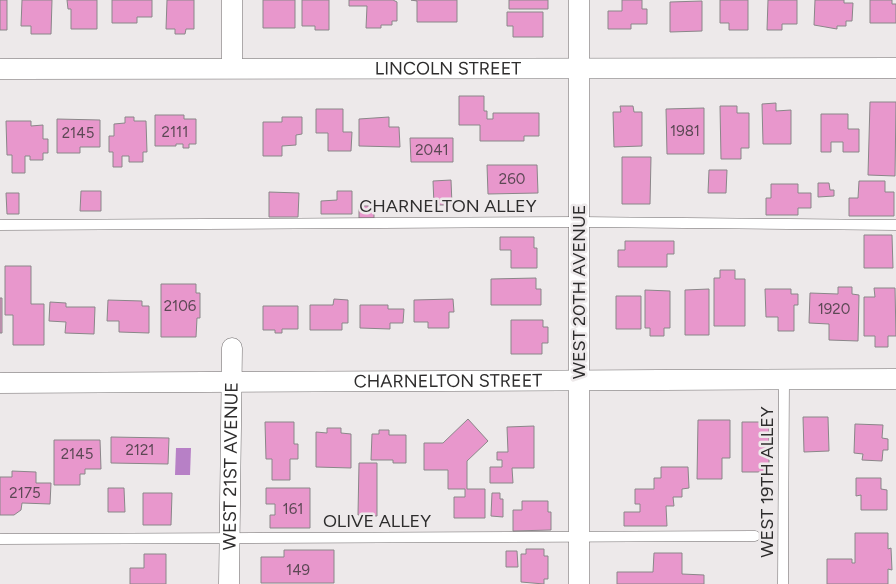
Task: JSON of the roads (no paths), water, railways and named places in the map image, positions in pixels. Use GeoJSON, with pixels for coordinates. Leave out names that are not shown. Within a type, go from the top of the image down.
{"type":"FeatureCollection","features":[{"type":"Feature","properties":{"kind":"street"},"geometry":{"type":"LineString","coordinates":[[232,0],[232,67]]}},
{"type":"Feature","properties":{"kind":"street","name":"WEST 20TH AVENUE"},"geometry":{"type":"LineString","coordinates":[[579,0],[579,584]]}},
{"type":"Feature","properties":{"kind":"street","name":"LINCOLN STREET"},"geometry":{"type":"LineString","coordinates":[[0,69],[232,67],[896,68]]}},
{"type":"Feature","properties":{"kind":"street","name":"WEST 21ST AVENUE"},"geometry":{"type":"LineString","coordinates":[[228,584],[232,348]]}},
{"type":"Feature","properties":{"kind":"street","name":"CHARNELTON STREET"},"geometry":{"type":"LineString","coordinates":[[0,383],[896,379]]}},
{"type":"Feature","properties":{"kind":"lane","name":"CHARNELTON ALLEY"},"geometry":{"type":"LineString","coordinates":[[0,225],[579,222],[896,225]]}},
{"type":"Feature","properties":{"kind":"lane","name":"WEST 19TH ALLEY"},"geometry":{"type":"LineString","coordinates":[[783,584],[784,380]]}},
{"type":"Feature","properties":{"kind":"lane","name":"OLIVE ALLEY"},"geometry":{"type":"LineString","coordinates":[[0,539],[754,536]]}}]}
